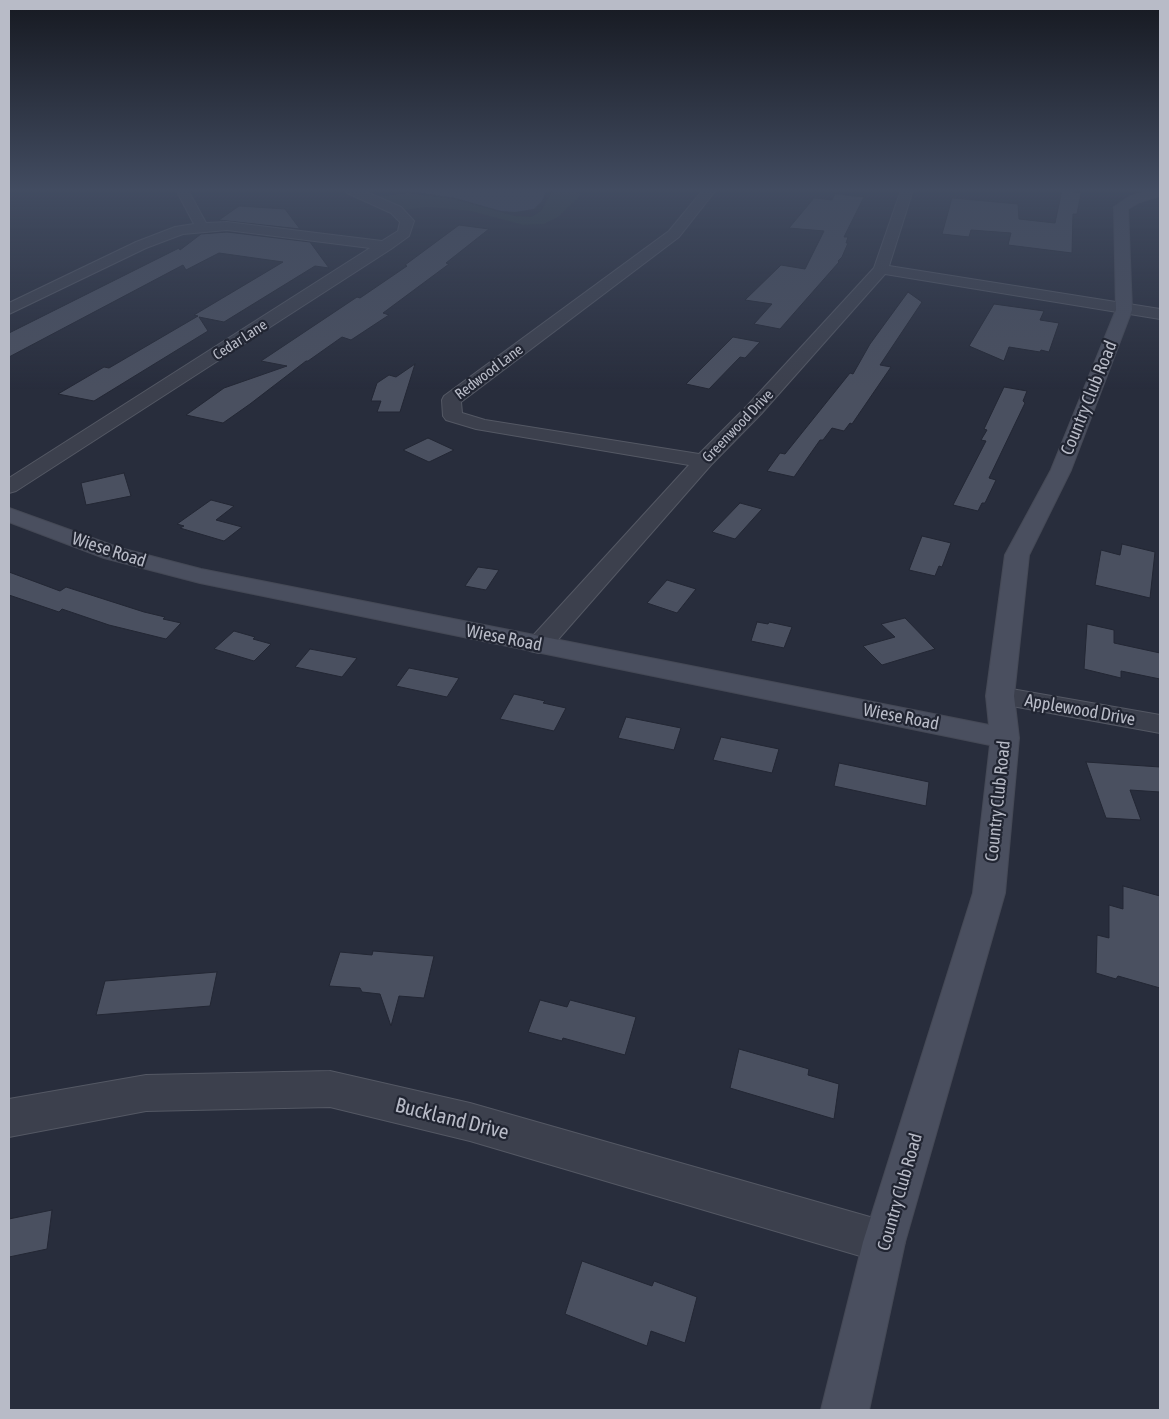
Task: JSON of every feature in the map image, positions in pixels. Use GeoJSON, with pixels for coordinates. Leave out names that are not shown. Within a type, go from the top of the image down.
{"type":"FeatureCollection","features":[{"type":"Feature","properties":{"kind":"street"},"geometry":{"type":"LineString","coordinates":[[9,309],[116,256]]}},
{"type":"Feature","properties":{"kind":"street","name":"Cedar Lane"},"geometry":{"type":"LineString","coordinates":[[9,487],[370,256]]}},
{"type":"Feature","properties":{"kind":"street","name":"Redwood Lane"},"geometry":{"type":"LineString","coordinates":[[644,256],[450,400],[452,416],[483,425],[704,461]]}},
{"type":"Feature","properties":{"kind":"street","name":"Greenwood Drive"},"geometry":{"type":"LineString","coordinates":[[539,644],[881,269],[885,256]]}},
{"type":"Feature","properties":{"kind":"street","name":"Country Club Road"},"geometry":{"type":"LineString","coordinates":[[845,1410],[884,1242],[989,893],[1006,738],[1000,696],[1017,555],[1061,470],[1124,310],[1122,256]]}},
{"type":"Feature","properties":{"kind":"street"},"geometry":{"type":"LineString","coordinates":[[881,269],[1124,310],[1160,314]]}},
{"type":"Feature","properties":{"kind":"street","name":"Wiese Road"},"geometry":{"type":"LineString","coordinates":[[9,515],[112,553],[200,576],[1006,738]]}},
{"type":"Feature","properties":{"kind":"street","name":"Applewood Drive"},"geometry":{"type":"LineString","coordinates":[[1000,696],[1160,724]]}},
{"type":"Feature","properties":{"kind":"street","name":"Buckland Drive"},"geometry":{"type":"LineString","coordinates":[[9,1118],[146,1093],[330,1089],[470,1122],[884,1242]]}},
{"type":"Feature","properties":{"kind":"building"},"geometry":{"type":"Polygon","coordinates":[[[163,256],[213,256],[186,270],[183,265],[9,357],[9,333],[163,256]]]}},
{"type":"Feature","properties":{"kind":"building"},"geometry":{"type":"Polygon","coordinates":[[[242,256],[320,256],[329,268],[315,266],[224,322],[199,317],[208,331],[94,401],[58,394],[104,367],[109,368],[198,316],[194,315],[283,262],[242,256]]]}},
{"type":"Feature","properties":{"kind":"building"},"geometry":{"type":"Polygon","coordinates":[[[417,256],[455,256],[446,263],[449,264],[383,313],[389,315],[351,340],[342,337],[306,361],[223,423],[186,415],[224,388],[287,366],[261,361],[357,297],[360,298],[407,266],[405,265],[417,256]]]}},
{"type":"Feature","properties":{"kind":"building"},"geometry":{"type":"Polygon","coordinates":[[[811,256],[842,256],[780,329],[754,324],[772,304],[745,300],[781,265],[805,269],[811,256]]]}},
{"type":"Feature","properties":{"kind":"building"},"geometry":{"type":"Polygon","coordinates":[[[908,292],[922,302],[880,365],[891,367],[852,424],[850,423],[844,431],[832,428],[823,440],[820,440],[794,477],[767,471],[780,453],[785,454],[850,373],[853,374],[870,344],[908,292]]]}},
{"type":"Feature","properties":{"kind":"building"},"geometry":{"type":"Polygon","coordinates":[[[994,304],[1044,311],[1040,320],[1059,323],[1049,352],[1009,347],[1004,361],[969,346],[994,304]]]}},
{"type":"Feature","properties":{"kind":"building"},"geometry":{"type":"Polygon","coordinates":[[[733,337],[760,342],[745,358],[740,357],[709,389],[686,384],[733,337]]]}},
{"type":"Feature","properties":{"kind":"building"},"geometry":{"type":"Polygon","coordinates":[[[415,364],[400,412],[377,412],[381,401],[371,401],[377,383],[389,375],[396,377],[415,364]]]}},
{"type":"Feature","properties":{"kind":"building"},"geometry":{"type":"Polygon","coordinates":[[[1004,387],[1027,391],[1023,401],[1025,403],[989,478],[996,480],[985,503],[982,503],[978,511],[953,505],[986,441],[981,440],[987,430],[984,429],[1004,387]]]}},
{"type":"Feature","properties":{"kind":"building"},"geometry":{"type":"Polygon","coordinates":[[[428,438],[454,450],[429,462],[403,450],[428,438]]]}},
{"type":"Feature","properties":{"kind":"building"},"geometry":{"type":"Polygon","coordinates":[[[124,473],[131,496],[86,505],[81,483],[124,473]]]}},
{"type":"Feature","properties":{"kind":"building"},"geometry":{"type":"Polygon","coordinates":[[[211,500],[234,506],[216,520],[242,527],[224,541],[180,528],[184,526],[177,524],[211,500]]]}},
{"type":"Feature","properties":{"kind":"building"},"geometry":{"type":"Polygon","coordinates":[[[740,503],[762,509],[735,539],[712,532],[740,503]]]}},
{"type":"Feature","properties":{"kind":"building"},"geometry":{"type":"Polygon","coordinates":[[[922,536],[951,543],[942,567],[939,566],[935,576],[909,570],[922,536]]]}},
{"type":"Feature","properties":{"kind":"building"},"geometry":{"type":"Polygon","coordinates":[[[1122,544],[1155,552],[1150,598],[1095,585],[1101,550],[1120,555],[1122,544]]]}},
{"type":"Feature","properties":{"kind":"building"},"geometry":{"type":"Polygon","coordinates":[[[478,567],[499,570],[486,590],[465,586],[478,567]]]}},
{"type":"Feature","properties":{"kind":"building"},"geometry":{"type":"Polygon","coordinates":[[[9,572],[60,591],[66,587],[165,617],[163,619],[181,623],[166,639],[109,625],[62,609],[59,612],[9,595],[9,572]]]}},
{"type":"Feature","properties":{"kind":"building"},"geometry":{"type":"Polygon","coordinates":[[[667,580],[696,589],[677,613],[647,603],[667,580]]]}},
{"type":"Feature","properties":{"kind":"building"},"geometry":{"type":"Polygon","coordinates":[[[905,618],[935,649],[882,665],[863,646],[895,637],[881,624],[905,618]]]}},
{"type":"Feature","properties":{"kind":"building"},"geometry":{"type":"Polygon","coordinates":[[[757,622],[768,624],[769,622],[792,627],[784,648],[751,641],[757,622]]]}},
{"type":"Feature","properties":{"kind":"building"},"geometry":{"type":"Polygon","coordinates":[[[1087,624],[1114,630],[1114,643],[1160,653],[1160,679],[1121,671],[1121,678],[1084,669],[1087,624]]]}},
{"type":"Feature","properties":{"kind":"building"},"geometry":{"type":"Polygon","coordinates":[[[234,631],[271,644],[254,661],[214,649],[234,631]]]}},
{"type":"Feature","properties":{"kind":"building"},"geometry":{"type":"Polygon","coordinates":[[[310,649],[357,658],[342,677],[295,667],[310,649]]]}},
{"type":"Feature","properties":{"kind":"building"},"geometry":{"type":"Polygon","coordinates":[[[409,668],[459,678],[447,697],[396,686],[409,668]]]}},
{"type":"Feature","properties":{"kind":"building"},"geometry":{"type":"Polygon","coordinates":[[[514,694],[566,708],[554,731],[500,719],[514,694]]]}},
{"type":"Feature","properties":{"kind":"building"},"geometry":{"type":"Polygon","coordinates":[[[626,717],[681,728],[674,750],[618,738],[626,717]]]}},
{"type":"Feature","properties":{"kind":"building"},"geometry":{"type":"Polygon","coordinates":[[[721,737],[779,749],[772,773],[713,760],[721,737]]]}},
{"type":"Feature","properties":{"kind":"building"},"geometry":{"type":"Polygon","coordinates":[[[1086,762],[1160,767],[1160,792],[1130,790],[1141,820],[1106,818],[1086,762]]]}},
{"type":"Feature","properties":{"kind":"building"},"geometry":{"type":"Polygon","coordinates":[[[839,763],[929,782],[926,806],[834,786],[839,763]]]}},
{"type":"Feature","properties":{"kind":"building"},"geometry":{"type":"Polygon","coordinates":[[[1123,886],[1160,896],[1160,988],[1118,976],[1116,979],[1096,973],[1097,935],[1109,938],[1109,905],[1123,909],[1123,886]]]}},
{"type":"Feature","properties":{"kind":"building"},"geometry":{"type":"Polygon","coordinates":[[[373,951],[434,956],[424,998],[399,996],[391,1026],[380,994],[362,992],[360,988],[329,986],[340,952],[372,955],[373,951]]]}},
{"type":"Feature","properties":{"kind":"building"},"geometry":{"type":"Polygon","coordinates":[[[217,972],[210,1006],[96,1015],[105,981],[217,972]]]}},
{"type":"Feature","properties":{"kind":"building"},"geometry":{"type":"Polygon","coordinates":[[[540,1000],[567,1007],[570,1000],[636,1017],[625,1055],[563,1038],[562,1041],[528,1032],[540,1000]]]}},
{"type":"Feature","properties":{"kind":"building"},"geometry":{"type":"Polygon","coordinates":[[[739,1049],[809,1069],[808,1075],[839,1084],[834,1119],[730,1088],[739,1049]]]}},
{"type":"Feature","properties":{"kind":"building"},"geometry":{"type":"Polygon","coordinates":[[[52,1210],[47,1249],[9,1257],[9,1219],[52,1210]]]}},
{"type":"Feature","properties":{"kind":"building"},"geometry":{"type":"Polygon","coordinates":[[[582,1261],[652,1286],[654,1281],[697,1297],[685,1343],[651,1331],[647,1346],[565,1314],[582,1261]]]}}]}
